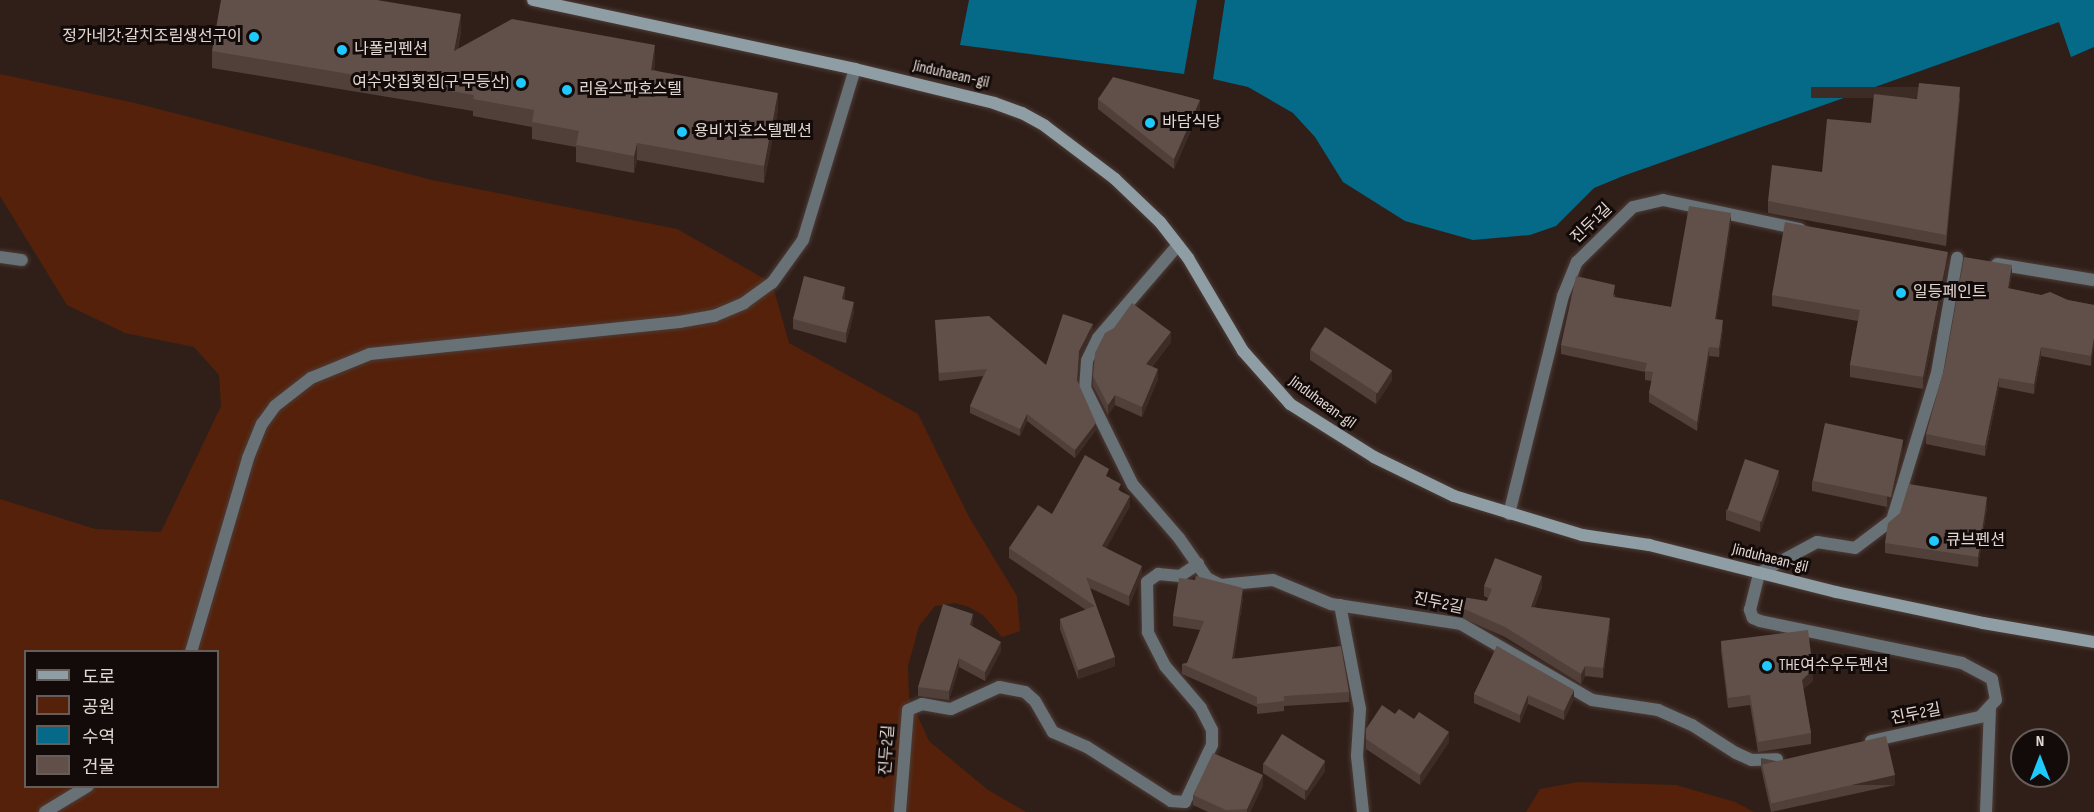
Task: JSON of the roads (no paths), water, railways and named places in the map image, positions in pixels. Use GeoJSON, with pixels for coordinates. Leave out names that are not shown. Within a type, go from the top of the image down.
{"type":"FeatureCollection","features":[{"type":"Feature","properties":{"kind":"street","name":"Jinduhaean-gil"},"geometry":{"type":"LineString","coordinates":[[533,0],[855,69],[994,102],[1045,126],[1115,179],[1179,245],[1243,351],[1290,404],[1331,432],[1410,477],[1509,514],[1983,623],[2094,642]]}},
{"type":"Feature","properties":{"kind":"lane"},"geometry":{"type":"LineString","coordinates":[[191,650],[248,458],[262,424],[275,406],[310,378],[370,354],[679,322],[714,316],[744,303],[772,283],[803,240],[855,69]]}},
{"type":"Feature","properties":{"kind":"lane","name":"진두1길"},"geometry":{"type":"LineString","coordinates":[[1509,514],[1563,296],[1577,262],[1633,207],[1663,200],[1819,232]]}},
{"type":"Feature","properties":{"kind":"lane","name":"진두2길"},"geometry":{"type":"LineString","coordinates":[[1179,245],[1102,330],[1087,361],[1085,388],[1133,485],[1207,578],[1221,585],[1273,580],[1340,605],[1461,624],[1592,700],[1658,710],[1752,760],[1793,756]]}},
{"type":"Feature","properties":{"kind":"lane"},"geometry":{"type":"LineString","coordinates":[[0,257],[22,260]]}},
{"type":"Feature","properties":{"kind":"lane"},"geometry":{"type":"LineString","coordinates":[[1986,812],[1990,709],[1996,700],[1996,688],[1987,673],[1977,668],[1753,618],[1750,610],[1759,573],[1817,542],[1855,548],[1892,520],[1937,373],[1963,259],[2094,280]]}},
{"type":"Feature","properties":{"kind":"lane","name":"진두2길"},"geometry":{"type":"LineString","coordinates":[[900,812],[908,710],[922,704],[951,709],[999,687],[1025,692],[1035,701],[1053,732],[1087,747],[1171,801],[1185,801],[1212,745],[1212,730],[1201,708],[1165,666],[1148,632],[1147,582],[1158,574],[1180,576],[1198,564]]}},
{"type":"Feature","properties":{"kind":"lane"},"geometry":{"type":"LineString","coordinates":[[1340,605],[1360,709],[1357,756],[1364,812]]}},
{"type":"Feature","properties":{"kind":"lane","name":"진두2길"},"geometry":{"type":"LineString","coordinates":[[1860,743],[1966,722],[1990,709]]}},
{"type":"Feature","properties":{"kind":"lane"},"geometry":{"type":"LineString","coordinates":[[45,812],[85,788]]}},
{"type":"Feature","properties":{"kind":"water"},"geometry":{"type":"Polygon","coordinates":[[[969,0],[1197,0],[1184,74],[960,45],[969,0]]]}},
{"type":"Feature","properties":{"kind":"water"},"geometry":{"type":"Polygon","coordinates":[[[1225,0],[2094,0],[2094,47],[2071,57],[2059,22],[1623,176],[1594,188],[1556,226],[1530,235],[1473,240],[1405,221],[1343,182],[1315,137],[1293,113],[1248,87],[1213,79],[1225,0]]]}},
{"type":"Feature","properties":{"kind":"place","name":"정가네갓·갈치조림생선구이"},"geometry":{"type":"Point","coordinates":[254,37]}},
{"type":"Feature","properties":{"kind":"place","name":"나폴리펜션"},"geometry":{"type":"Point","coordinates":[342,50]}},
{"type":"Feature","properties":{"kind":"place","name":"여수맛집횟집(구 무등산)"},"geometry":{"type":"Point","coordinates":[521,83]}},
{"type":"Feature","properties":{"kind":"place","name":"리움스파호스텔"},"geometry":{"type":"Point","coordinates":[567,90]}},
{"type":"Feature","properties":{"kind":"place","name":"바담식당"},"geometry":{"type":"Point","coordinates":[1150,123]}},
{"type":"Feature","properties":{"kind":"place","name":"용비치호스텔펜션"},"geometry":{"type":"Point","coordinates":[682,132]}},
{"type":"Feature","properties":{"kind":"place","name":"일등페인트"},"geometry":{"type":"Point","coordinates":[1901,293]}},
{"type":"Feature","properties":{"kind":"place","name":"큐브펜션"},"geometry":{"type":"Point","coordinates":[1934,541]}},
{"type":"Feature","properties":{"kind":"place","name":"THE여수우두펜션"},"geometry":{"type":"Point","coordinates":[1767,666]}}]}
